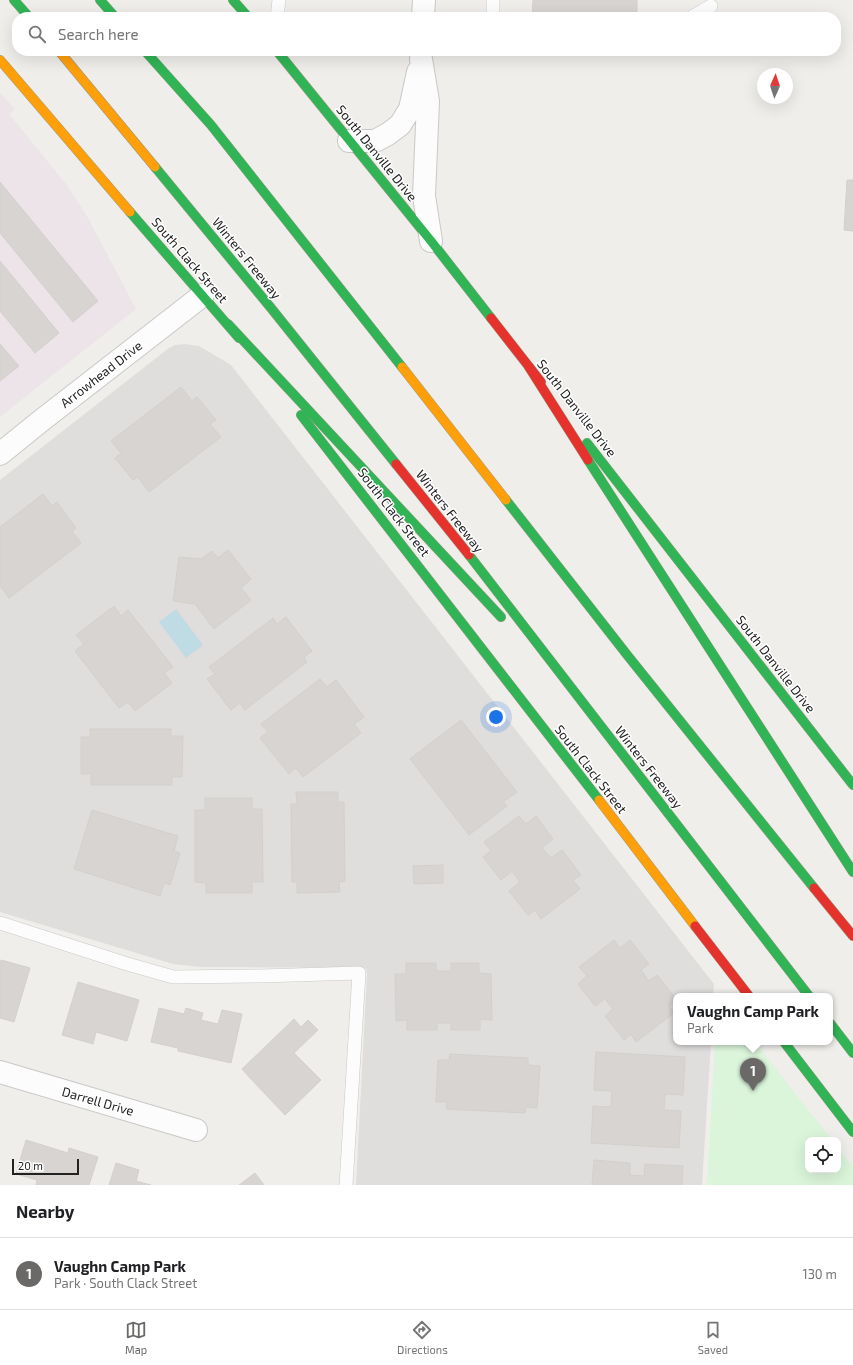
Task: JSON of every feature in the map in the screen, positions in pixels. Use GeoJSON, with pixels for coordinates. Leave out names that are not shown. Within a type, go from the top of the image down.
{"type":"FeatureCollection","features":[{"type":"Feature","properties":{"kind":"main road"},"geometry":{"type":"LineString","coordinates":[[14,0],[25,12]]}},
{"type":"Feature","properties":{"kind":"main road"},"geometry":{"type":"LineString","coordinates":[[100,0],[111,12]]}},
{"type":"Feature","properties":{"kind":"main road"},"geometry":{"type":"LineString","coordinates":[[233,0],[244,12]]}},
{"type":"Feature","properties":{"kind":"main road","name":"Winters Freeway"},"geometry":{"type":"LineString","coordinates":[[63,56],[276,314],[460,544],[807,993]]}},
{"type":"Feature","properties":{"kind":"main road"},"geometry":{"type":"LineString","coordinates":[[149,56],[211,125],[633,662],[853,936]]}},
{"type":"Feature","properties":{"kind":"main road","name":"South Danville Drive"},"geometry":{"type":"LineString","coordinates":[[281,56],[432,241],[853,785]]}},
{"type":"Feature","properties":{"kind":"main road","name":"South Clack Street"},"geometry":{"type":"LineString","coordinates":[[0,60],[228,324],[357,486],[747,993]]}},
{"type":"Feature","properties":{"kind":"main road"},"geometry":{"type":"LineString","coordinates":[[228,324],[508,625]]}},
{"type":"Feature","properties":{"kind":"main road"},"geometry":{"type":"LineString","coordinates":[[529,367],[853,872]]}},
{"type":"Feature","properties":{"kind":"main road"},"geometry":{"type":"LineString","coordinates":[[530,648],[594,718]]}},
{"type":"Feature","properties":{"kind":"main road"},"geometry":{"type":"LineString","coordinates":[[833,1027],[853,1053]]}},
{"type":"Feature","properties":{"kind":"main road"},"geometry":{"type":"LineString","coordinates":[[786,1045],[853,1132]]}},
{"type":"Feature","properties":{"kind":"street"},"geometry":{"type":"LineString","coordinates":[[423,12],[424,0]]}},
{"type":"Feature","properties":{"kind":"street"},"geometry":{"type":"LineString","coordinates":[[349,141],[375,141],[400,125],[410,109],[421,56]]}},
{"type":"Feature","properties":{"kind":"street"},"geometry":{"type":"LineString","coordinates":[[421,56],[428,101],[424,196],[432,241]]}},
{"type":"Feature","properties":{"kind":"street","name":"Arrowhead Drive"},"geometry":{"type":"LineString","coordinates":[[1,451],[203,295]]}},
{"type":"Feature","properties":{"kind":"street","name":"Darrell Drive"},"geometry":{"type":"LineString","coordinates":[[0,1072],[196,1130]]}},
{"type":"Feature","properties":{"kind":"lane"},"geometry":{"type":"LineString","coordinates":[[278,12],[279,0]]}},
{"type":"Feature","properties":{"kind":"lane"},"geometry":{"type":"LineString","coordinates":[[493,0],[493,12]]}},
{"type":"Feature","properties":{"kind":"lane"},"geometry":{"type":"LineString","coordinates":[[701,12],[711,6]]}},
{"type":"Feature","properties":{"kind":"lane"},"geometry":{"type":"LineString","coordinates":[[0,923],[173,977],[359,973],[346,1185]]}},
{"type":"Feature","properties":{"kind":"shaded area"},"geometry":{"type":"Polygon","coordinates":[[[0,93],[15,109],[9,114],[66,184],[87,216],[136,309],[0,417],[0,93]]]}},
{"type":"Feature","properties":{"kind":"shaded area"},"geometry":{"type":"Polygon","coordinates":[[[185,344],[199,346],[231,365],[714,984],[713,993],[673,993],[673,1045],[711,1045],[702,1185],[356,1185],[367,974],[366,969],[200,967],[173,964],[0,912],[0,480],[169,348],[175,345],[185,344]]]}},
{"type":"Feature","properties":{"kind":"green space"},"geometry":{"type":"Polygon","coordinates":[[[715,1045],[757,1045],[830,1137],[805,1137],[805,1173],[841,1173],[841,1152],[853,1167],[853,1185],[707,1185],[715,1045]]]}},
{"type":"Feature","properties":{"kind":"water"},"geometry":{"type":"Polygon","coordinates":[[[176,609],[203,645],[186,658],[159,622],[176,609]]]}},
{"type":"Feature","properties":{"kind":"building"},"geometry":{"type":"Polygon","coordinates":[[[533,0],[637,0],[637,12],[532,12],[533,0]]]}},
{"type":"Feature","properties":{"kind":"building"},"geometry":{"type":"Polygon","coordinates":[[[847,180],[853,180],[853,231],[844,230],[847,180]]]}},
{"type":"Feature","properties":{"kind":"building"},"geometry":{"type":"Polygon","coordinates":[[[0,182],[98,301],[73,322],[0,233],[0,182]]]}},
{"type":"Feature","properties":{"kind":"building"},"geometry":{"type":"Polygon","coordinates":[[[0,261],[59,333],[35,353],[0,311],[0,261]]]}},
{"type":"Feature","properties":{"kind":"building"},"geometry":{"type":"Polygon","coordinates":[[[0,344],[19,366],[0,381],[0,344]]]}},
{"type":"Feature","properties":{"kind":"building"},"geometry":{"type":"Polygon","coordinates":[[[181,387],[192,401],[197,397],[216,420],[210,424],[221,437],[149,492],[138,477],[133,480],[115,458],[121,453],[111,441],[181,387]]]}},
{"type":"Feature","properties":{"kind":"building"},"geometry":{"type":"Polygon","coordinates":[[[43,494],[52,506],[57,502],[76,528],[72,531],[81,543],[9,598],[0,586],[0,527],[43,494]]]}},
{"type":"Feature","properties":{"kind":"building"},"geometry":{"type":"Polygon","coordinates":[[[228,550],[251,579],[241,588],[251,600],[214,629],[195,604],[173,601],[179,557],[201,559],[212,551],[218,558],[228,550]]]}},
{"type":"Feature","properties":{"kind":"building"},"geometry":{"type":"Polygon","coordinates":[[[114,606],[121,616],[128,610],[173,667],[164,673],[172,683],[135,711],[128,702],[119,708],[75,651],[84,644],[76,635],[114,606]]]}},
{"type":"Feature","properties":{"kind":"building"},"geometry":{"type":"Polygon","coordinates":[[[286,617],[312,651],[304,657],[307,662],[245,710],[240,703],[231,710],[207,679],[215,674],[209,667],[273,618],[277,624],[286,617]]]}},
{"type":"Feature","properties":{"kind":"building"},"geometry":{"type":"Polygon","coordinates":[[[320,679],[327,687],[336,680],[364,717],[354,724],[361,733],[303,777],[296,768],[289,774],[260,738],[268,732],[261,724],[320,679]]]}},
{"type":"Feature","properties":{"kind":"building"},"geometry":{"type":"Polygon","coordinates":[[[461,720],[517,792],[503,802],[507,806],[469,835],[410,759],[461,720]]]}},
{"type":"Feature","properties":{"kind":"building"},"geometry":{"type":"Polygon","coordinates":[[[90,729],[171,729],[171,736],[183,736],[182,777],[172,777],[172,785],[91,785],[91,774],[81,774],[81,737],[90,737],[90,729]]]}},
{"type":"Feature","properties":{"kind":"building"},"geometry":{"type":"Polygon","coordinates":[[[296,792],[338,792],[338,802],[344,802],[345,881],[339,882],[340,892],[297,893],[297,882],[292,882],[291,804],[297,804],[296,792]]]}},
{"type":"Feature","properties":{"kind":"building"},"geometry":{"type":"Polygon","coordinates":[[[205,798],[252,798],[252,809],[262,809],[263,882],[252,882],[252,893],[206,893],[206,883],[195,882],[195,810],[205,810],[205,798]]]}},
{"type":"Feature","properties":{"kind":"building"},"geometry":{"type":"Polygon","coordinates":[[[92,810],[178,836],[174,851],[180,853],[170,885],[164,883],[160,896],[74,869],[92,810]]]}},
{"type":"Feature","properties":{"kind":"building"},"geometry":{"type":"Polygon","coordinates":[[[519,816],[526,824],[536,816],[553,839],[542,848],[551,858],[562,850],[581,875],[573,880],[580,889],[541,919],[535,910],[528,915],[509,891],[520,882],[512,871],[501,880],[483,857],[491,851],[484,842],[519,816]]]}},
{"type":"Feature","properties":{"kind":"building"},"geometry":{"type":"Polygon","coordinates":[[[443,865],[443,883],[414,884],[413,866],[443,865]]]}},
{"type":"Feature","properties":{"kind":"building"},"geometry":{"type":"Polygon","coordinates":[[[614,940],[620,948],[630,940],[649,964],[641,970],[649,981],[657,975],[673,995],[673,1003],[669,1006],[673,1014],[636,1042],[631,1034],[624,1040],[605,1016],[613,1009],[605,999],[595,1006],[578,984],[587,976],[579,967],[614,940]]]}},
{"type":"Feature","properties":{"kind":"building"},"geometry":{"type":"Polygon","coordinates":[[[1,960],[30,968],[14,1022],[0,1018],[1,960]]]}},
{"type":"Feature","properties":{"kind":"building"},"geometry":{"type":"Polygon","coordinates":[[[406,963],[436,963],[436,971],[451,971],[451,963],[479,963],[479,973],[491,974],[492,1020],[480,1019],[480,1030],[451,1030],[451,1023],[437,1023],[437,1030],[407,1030],[407,1020],[396,1021],[395,974],[406,974],[406,963]]]}},
{"type":"Feature","properties":{"kind":"building"},"geometry":{"type":"Polygon","coordinates":[[[78,982],[139,1000],[127,1041],[96,1032],[93,1044],[62,1035],[78,982]]]}},
{"type":"Feature","properties":{"kind":"building"},"geometry":{"type":"Polygon","coordinates":[[[159,1008],[184,1014],[186,1008],[203,1013],[201,1020],[218,1024],[222,1010],[242,1014],[231,1063],[178,1051],[178,1048],[151,1042],[159,1008]]]}},
{"type":"Feature","properties":{"kind":"building"},"geometry":{"type":"Polygon","coordinates":[[[294,1019],[301,1027],[308,1020],[318,1030],[294,1053],[321,1080],[285,1115],[242,1069],[294,1019]]]}},
{"type":"Feature","properties":{"kind":"building"},"geometry":{"type":"Polygon","coordinates":[[[596,1052],[685,1057],[683,1095],[665,1094],[664,1110],[681,1111],[679,1148],[591,1143],[593,1106],[611,1107],[612,1091],[594,1090],[596,1052]]]}},
{"type":"Feature","properties":{"kind":"building"},"geometry":{"type":"Polygon","coordinates":[[[450,1054],[528,1058],[528,1065],[540,1066],[537,1108],[526,1107],[525,1113],[446,1109],[447,1102],[436,1102],[438,1060],[449,1060],[450,1054]]]}},
{"type":"Feature","properties":{"kind":"building"},"geometry":{"type":"Polygon","coordinates":[[[26,1140],[68,1153],[69,1148],[98,1157],[89,1185],[36,1185],[37,1180],[16,1174],[26,1140]]]}},
{"type":"Feature","properties":{"kind":"building"},"geometry":{"type":"Polygon","coordinates":[[[594,1160],[630,1163],[630,1175],[644,1176],[645,1164],[683,1166],[682,1185],[592,1185],[594,1160]]]}},
{"type":"Feature","properties":{"kind":"building"},"geometry":{"type":"Polygon","coordinates":[[[116,1163],[139,1170],[136,1181],[151,1185],[109,1185],[116,1163]]]}},
{"type":"Feature","properties":{"kind":"building"},"geometry":{"type":"Polygon","coordinates":[[[255,1173],[264,1185],[239,1185],[255,1173]]]}},
{"type":"Feature","properties":{"kind":"traffic: fast"},"geometry":{"type":"LineString","coordinates":[[14,0],[25,12]]}},
{"type":"Feature","properties":{"kind":"traffic: fast"},"geometry":{"type":"LineString","coordinates":[[100,0],[111,12]]}},
{"type":"Feature","properties":{"kind":"traffic: fast"},"geometry":{"type":"LineString","coordinates":[[233,0],[244,12]]}},
{"type":"Feature","properties":{"kind":"traffic: fast"},"geometry":{"type":"LineString","coordinates":[[149,56],[211,125],[402,367]]}},
{"type":"Feature","properties":{"kind":"traffic: fast"},"geometry":{"type":"LineString","coordinates":[[281,56],[431,241],[491,318]]}},
{"type":"Feature","properties":{"kind":"traffic: fast"},"geometry":{"type":"LineString","coordinates":[[155,167],[271,308],[396,464]]}},
{"type":"Feature","properties":{"kind":"traffic: fast"},"geometry":{"type":"LineString","coordinates":[[130,212],[239,338]]}},
{"type":"Feature","properties":{"kind":"traffic: fast"},"geometry":{"type":"LineString","coordinates":[[228,324],[501,617]]}},
{"type":"Feature","properties":{"kind":"traffic: fast"},"geometry":{"type":"LineString","coordinates":[[301,415],[599,800]]}},
{"type":"Feature","properties":{"kind":"traffic: fast"},"geometry":{"type":"LineString","coordinates":[[587,443],[853,785]]}},
{"type":"Feature","properties":{"kind":"traffic: fast"},"geometry":{"type":"LineString","coordinates":[[588,460],[853,872]]}},
{"type":"Feature","properties":{"kind":"traffic: fast"},"geometry":{"type":"LineString","coordinates":[[506,500],[628,656],[814,888]]}},
{"type":"Feature","properties":{"kind":"traffic: fast"},"geometry":{"type":"LineString","coordinates":[[469,555],[807,993]]}},
{"type":"Feature","properties":{"kind":"traffic: fast"},"geometry":{"type":"LineString","coordinates":[[833,1027],[853,1053]]}},
{"type":"Feature","properties":{"kind":"traffic: fast"},"geometry":{"type":"LineString","coordinates":[[786,1045],[853,1132]]}},
{"type":"Feature","properties":{"kind":"traffic: slow"},"geometry":{"type":"LineString","coordinates":[[63,56],[155,167]]}},
{"type":"Feature","properties":{"kind":"traffic: slow"},"geometry":{"type":"LineString","coordinates":[[0,60],[130,212]]}},
{"type":"Feature","properties":{"kind":"traffic: slow"},"geometry":{"type":"LineString","coordinates":[[402,367],[506,500]]}},
{"type":"Feature","properties":{"kind":"traffic: slow"},"geometry":{"type":"LineString","coordinates":[[599,800],[695,926]]}},
{"type":"Feature","properties":{"kind":"traffic: jam"},"geometry":{"type":"LineString","coordinates":[[491,318],[541,382]]}},
{"type":"Feature","properties":{"kind":"traffic: jam"},"geometry":{"type":"LineString","coordinates":[[529,367],[588,460]]}},
{"type":"Feature","properties":{"kind":"traffic: jam"},"geometry":{"type":"LineString","coordinates":[[396,464],[469,555]]}},
{"type":"Feature","properties":{"kind":"traffic: jam"},"geometry":{"type":"LineString","coordinates":[[814,888],[853,936]]}},
{"type":"Feature","properties":{"kind":"traffic: jam"},"geometry":{"type":"LineString","coordinates":[[695,926],[747,993]]}},
{"type":"Feature","properties":{"kind":"place","name":"Vaughn Camp Park"},"geometry":{"type":"Point","coordinates":[753,1091]}}]}
